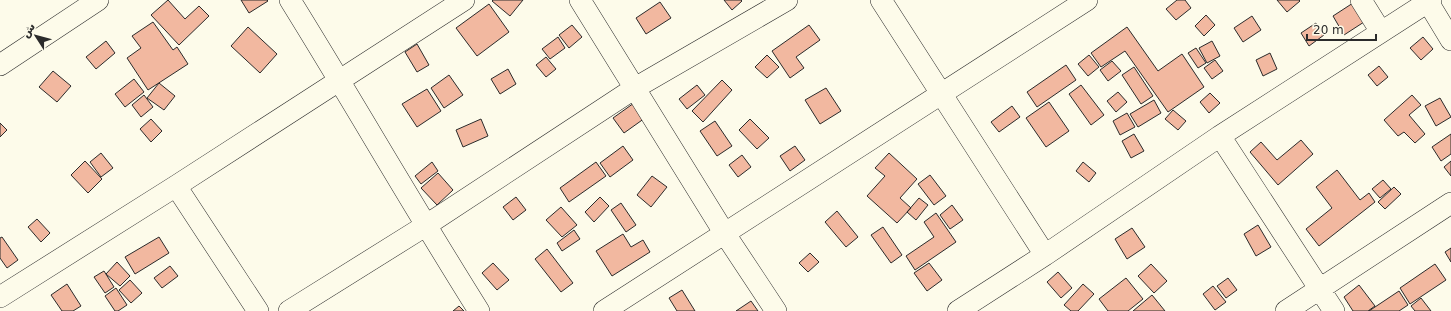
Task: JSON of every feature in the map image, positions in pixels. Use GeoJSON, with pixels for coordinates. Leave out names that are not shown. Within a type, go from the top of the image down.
{"type":"FeatureCollection","features":[{"type":"Feature","properties":{"kind":"street"},"geometry":{"type":"LineString","coordinates":[[0,65],[98,0]]}},
{"type":"Feature","properties":{"kind":"street"},"geometry":{"type":"LineString","coordinates":[[290,0],[340,80],[425,226],[479,311]]}},
{"type":"Feature","properties":{"kind":"street"},"geometry":{"type":"LineString","coordinates":[[0,296],[176,186],[464,0]]}},
{"type":"Feature","properties":{"kind":"street"},"geometry":{"type":"LineString","coordinates":[[580,0],[725,234],[776,311]]}},
{"type":"Feature","properties":{"kind":"street"},"geometry":{"type":"LineString","coordinates":[[289,311],[425,226],[635,88],[787,0]]}},
{"type":"Feature","properties":{"kind":"street"},"geometry":{"type":"LineString","coordinates":[[881,0],[1045,255]]}},
{"type":"Feature","properties":{"kind":"street"},"geometry":{"type":"LineString","coordinates":[[1361,0],[1381,32]]}},
{"type":"Feature","properties":{"kind":"street"},"geometry":{"type":"LineString","coordinates":[[958,311],[1045,255],[1220,136],[1429,1],[1451,40]]}},
{"type":"Feature","properties":{"kind":"street"},"geometry":{"type":"LineString","coordinates":[[604,311],[725,234],[940,93],[1073,3]]}},
{"type":"Feature","properties":{"kind":"street"},"geometry":{"type":"LineString","coordinates":[[1220,136],[1334,311]]}},
{"type":"Feature","properties":{"kind":"street"},"geometry":{"type":"LineString","coordinates":[[176,186],[258,311]]}},
{"type":"Feature","properties":{"kind":"street"},"geometry":{"type":"LineString","coordinates":[[1286,311],[1451,203]]}},
{"type":"Feature","properties":{"kind":"building"},"geometry":{"type":"Polygon","coordinates":[[[168,0],[185,19],[199,6],[209,16],[179,45],[151,15],[168,0]]]}},
{"type":"Feature","properties":{"kind":"building"},"geometry":{"type":"Polygon","coordinates":[[[241,0],[267,0],[268,1],[249,13],[241,0]]]}},
{"type":"Feature","properties":{"kind":"building"},"geometry":{"type":"Polygon","coordinates":[[[523,0],[510,16],[492,1],[523,0]]]}},
{"type":"Feature","properties":{"kind":"building"},"geometry":{"type":"Polygon","coordinates":[[[724,0],[741,0],[742,1],[732,10],[724,0]]]}},
{"type":"Feature","properties":{"kind":"building"},"geometry":{"type":"Polygon","coordinates":[[[1177,0],[1185,0],[1191,8],[1176,20],[1166,9],[1177,0]]]}},
{"type":"Feature","properties":{"kind":"building"},"geometry":{"type":"Polygon","coordinates":[[[1277,0],[1299,0],[1300,1],[1287,12],[1277,0]]]}},
{"type":"Feature","properties":{"kind":"building"},"geometry":{"type":"Polygon","coordinates":[[[660,2],[671,18],[646,34],[636,18],[660,2]]]}},
{"type":"Feature","properties":{"kind":"building"},"geometry":{"type":"Polygon","coordinates":[[[1353,3],[1364,22],[1344,35],[1333,16],[1353,3]]]}},
{"type":"Feature","properties":{"kind":"building"},"geometry":{"type":"Polygon","coordinates":[[[489,4],[509,32],[477,56],[456,28],[489,4]]]}},
{"type":"Feature","properties":{"kind":"building"},"geometry":{"type":"Polygon","coordinates":[[[1206,15],[1215,25],[1204,36],[1195,26],[1206,15]]]}},
{"type":"Feature","properties":{"kind":"building"},"geometry":{"type":"Polygon","coordinates":[[[1252,16],[1261,30],[1243,42],[1234,28],[1252,16]]]}},
{"type":"Feature","properties":{"kind":"building"},"geometry":{"type":"Polygon","coordinates":[[[153,22],[173,50],[177,47],[188,64],[148,90],[127,58],[141,48],[132,36],[153,22]]]}},
{"type":"Feature","properties":{"kind":"building"},"geometry":{"type":"Polygon","coordinates":[[[1316,23],[1324,35],[1309,46],[1301,33],[1316,23]]]}},
{"type":"Feature","properties":{"kind":"building"},"geometry":{"type":"Polygon","coordinates":[[[572,25],[582,37],[569,48],[559,35],[572,25]]]}},
{"type":"Feature","properties":{"kind":"building"},"geometry":{"type":"Polygon","coordinates":[[[809,25],[820,40],[796,57],[804,68],[790,78],[772,51],[809,25]]]}},
{"type":"Feature","properties":{"kind":"building"},"geometry":{"type":"Polygon","coordinates":[[[248,27],[277,54],[260,73],[231,46],[248,27]]]}},
{"type":"Feature","properties":{"kind":"building"},"geometry":{"type":"Polygon","coordinates":[[[1127,27],[1158,71],[1182,54],[1204,87],[1168,112],[1125,51],[1101,67],[1091,53],[1127,27]]]}},
{"type":"Feature","properties":{"kind":"building"},"geometry":{"type":"Polygon","coordinates":[[[558,37],[565,48],[550,59],[542,49],[558,37]]]}},
{"type":"Feature","properties":{"kind":"building"},"geometry":{"type":"Polygon","coordinates":[[[1423,37],[1433,49],[1421,60],[1410,48],[1423,37]]]}},
{"type":"Feature","properties":{"kind":"building"},"geometry":{"type":"Polygon","coordinates":[[[106,41],[115,53],[96,69],[86,57],[106,41]]]}},
{"type":"Feature","properties":{"kind":"building"},"geometry":{"type":"Polygon","coordinates":[[[1212,41],[1220,56],[1207,63],[1199,48],[1212,41]]]}},
{"type":"Feature","properties":{"kind":"building"},"geometry":{"type":"Polygon","coordinates":[[[417,44],[429,65],[417,72],[405,52],[417,44]]]}},
{"type":"Feature","properties":{"kind":"building"},"geometry":{"type":"Polygon","coordinates":[[[1196,48],[1206,63],[1198,68],[1188,53],[1196,48]]]}},
{"type":"Feature","properties":{"kind":"building"},"geometry":{"type":"Polygon","coordinates":[[[1270,53],[1277,69],[1263,76],[1256,60],[1270,53]]]}},
{"type":"Feature","properties":{"kind":"building"},"geometry":{"type":"Polygon","coordinates":[[[767,55],[779,67],[767,78],[755,67],[767,55]]]}},
{"type":"Feature","properties":{"kind":"building"},"geometry":{"type":"Polygon","coordinates":[[[1089,55],[1099,67],[1088,76],[1078,64],[1089,55]]]}},
{"type":"Feature","properties":{"kind":"building"},"geometry":{"type":"Polygon","coordinates":[[[546,57],[556,69],[546,77],[536,65],[546,57]]]}},
{"type":"Feature","properties":{"kind":"building"},"geometry":{"type":"Polygon","coordinates":[[[1215,60],[1223,71],[1212,79],[1204,68],[1215,60]]]}},
{"type":"Feature","properties":{"kind":"building"},"geometry":{"type":"Polygon","coordinates":[[[1112,61],[1121,71],[1108,81],[1100,70],[1112,61]]]}},
{"type":"Feature","properties":{"kind":"building"},"geometry":{"type":"Polygon","coordinates":[[[1066,65],[1076,80],[1037,107],[1027,92],[1066,65]]]}},
{"type":"Feature","properties":{"kind":"building"},"geometry":{"type":"Polygon","coordinates":[[[1379,66],[1388,77],[1377,86],[1368,75],[1379,66]]]}},
{"type":"Feature","properties":{"kind":"building"},"geometry":{"type":"Polygon","coordinates":[[[1134,67],[1153,96],[1141,104],[1122,75],[1134,67]]]}},
{"type":"Feature","properties":{"kind":"building"},"geometry":{"type":"Polygon","coordinates":[[[508,69],[516,84],[500,94],[491,79],[508,69]]]}},
{"type":"Feature","properties":{"kind":"building"},"geometry":{"type":"Polygon","coordinates":[[[53,71],[71,86],[57,102],[39,87],[53,71]]]}},
{"type":"Feature","properties":{"kind":"building"},"geometry":{"type":"Polygon","coordinates":[[[449,75],[463,95],[444,108],[431,88],[449,75]]]}},
{"type":"Feature","properties":{"kind":"building"},"geometry":{"type":"Polygon","coordinates":[[[134,79],[144,92],[125,107],[115,94],[134,79]]]}},
{"type":"Feature","properties":{"kind":"building"},"geometry":{"type":"Polygon","coordinates":[[[722,80],[732,90],[703,122],[692,111],[722,80]]]}},
{"type":"Feature","properties":{"kind":"building"},"geometry":{"type":"Polygon","coordinates":[[[159,83],[175,96],[164,110],[147,98],[159,83]]]}},
{"type":"Feature","properties":{"kind":"building"},"geometry":{"type":"Polygon","coordinates":[[[697,85],[705,95],[687,109],[679,99],[697,85]]]}},
{"type":"Feature","properties":{"kind":"building"},"geometry":{"type":"Polygon","coordinates":[[[1081,85],[1104,115],[1091,125],[1069,94],[1081,85]]]}},
{"type":"Feature","properties":{"kind":"building"},"geometry":{"type":"Polygon","coordinates":[[[826,88],[841,111],[820,124],[805,100],[826,88]]]}},
{"type":"Feature","properties":{"kind":"building"},"geometry":{"type":"Polygon","coordinates":[[[427,89],[441,111],[417,127],[402,104],[427,89]]]}},
{"type":"Feature","properties":{"kind":"building"},"geometry":{"type":"Polygon","coordinates":[[[1118,92],[1127,102],[1116,112],[1107,101],[1118,92]]]}},
{"type":"Feature","properties":{"kind":"building"},"geometry":{"type":"Polygon","coordinates":[[[1210,93],[1220,103],[1209,113],[1200,102],[1210,93]]]}},
{"type":"Feature","properties":{"kind":"building"},"geometry":{"type":"Polygon","coordinates":[[[144,95],[153,107],[141,117],[132,105],[144,95]]]}},
{"type":"Feature","properties":{"kind":"building"},"geometry":{"type":"Polygon","coordinates":[[[1412,95],[1421,105],[1409,115],[1425,134],[1415,143],[1404,132],[1398,136],[1384,120],[1412,95]]]}},
{"type":"Feature","properties":{"kind":"building"},"geometry":{"type":"Polygon","coordinates":[[[1440,98],[1451,117],[1436,126],[1425,106],[1440,98]]]}},
{"type":"Feature","properties":{"kind":"building"},"geometry":{"type":"Polygon","coordinates":[[[1154,100],[1161,113],[1138,127],[1130,114],[1154,100]]]}},
{"type":"Feature","properties":{"kind":"building"},"geometry":{"type":"Polygon","coordinates":[[[1049,102],[1069,131],[1046,147],[1026,118],[1049,102]]]}},
{"type":"Feature","properties":{"kind":"building"},"geometry":{"type":"Polygon","coordinates":[[[634,103],[645,118],[624,133],[613,118],[634,103]]]}},
{"type":"Feature","properties":{"kind":"building"},"geometry":{"type":"Polygon","coordinates":[[[1012,106],[1020,117],[999,132],[991,122],[1012,106]]]}},
{"type":"Feature","properties":{"kind":"building"},"geometry":{"type":"Polygon","coordinates":[[[1173,110],[1186,121],[1178,130],[1165,119],[1173,110]]]}},
{"type":"Feature","properties":{"kind":"building"},"geometry":{"type":"Polygon","coordinates":[[[1127,113],[1135,127],[1120,135],[1113,121],[1127,113]]]}},
{"type":"Feature","properties":{"kind":"building"},"geometry":{"type":"Polygon","coordinates":[[[151,119],[162,131],[151,142],[140,129],[151,119]]]}},
{"type":"Feature","properties":{"kind":"building"},"geometry":{"type":"Polygon","coordinates":[[[481,119],[488,136],[463,147],[456,130],[481,119]]]}},
{"type":"Feature","properties":{"kind":"building"},"geometry":{"type":"Polygon","coordinates":[[[750,119],[769,138],[757,149],[739,130],[750,119]]]}},
{"type":"Feature","properties":{"kind":"building"},"geometry":{"type":"Polygon","coordinates":[[[715,121],[732,146],[717,156],[700,131],[715,121]]]}},
{"type":"Feature","properties":{"kind":"building"},"geometry":{"type":"Polygon","coordinates":[[[0,123],[7,130],[0,137],[0,123]]]}},
{"type":"Feature","properties":{"kind":"building"},"geometry":{"type":"Polygon","coordinates":[[[1134,134],[1144,151],[1131,158],[1122,141],[1134,134]]]}},
{"type":"Feature","properties":{"kind":"building"},"geometry":{"type":"Polygon","coordinates":[[[1451,134],[1451,154],[1441,161],[1432,147],[1451,134]]]}},
{"type":"Feature","properties":{"kind":"building"},"geometry":{"type":"Polygon","coordinates":[[[1301,140],[1313,154],[1278,185],[1250,152],[1261,142],[1277,160],[1301,140]]]}},
{"type":"Feature","properties":{"kind":"building"},"geometry":{"type":"Polygon","coordinates":[[[623,146],[633,160],[610,177],[600,163],[623,146]]]}},
{"type":"Feature","properties":{"kind":"building"},"geometry":{"type":"Polygon","coordinates":[[[795,146],[805,160],[790,171],[780,156],[795,146]]]}},
{"type":"Feature","properties":{"kind":"building"},"geometry":{"type":"Polygon","coordinates":[[[101,153],[113,168],[101,177],[90,162],[101,153]]]}},
{"type":"Feature","properties":{"kind":"building"},"geometry":{"type":"Polygon","coordinates":[[[889,153],[917,179],[900,198],[911,208],[897,223],[867,196],[885,176],[875,168],[889,153]]]}},
{"type":"Feature","properties":{"kind":"building"},"geometry":{"type":"Polygon","coordinates":[[[742,155],[751,167],[738,177],[729,165],[742,155]]]}},
{"type":"Feature","properties":{"kind":"building"},"geometry":{"type":"Polygon","coordinates":[[[85,161],[102,179],[88,193],[71,175],[85,161]]]}},
{"type":"Feature","properties":{"kind":"building"},"geometry":{"type":"Polygon","coordinates":[[[1451,161],[1451,176],[1444,167],[1451,161]]]}},
{"type":"Feature","properties":{"kind":"building"},"geometry":{"type":"Polygon","coordinates":[[[432,162],[438,171],[421,184],[415,176],[432,162]]]}},
{"type":"Feature","properties":{"kind":"building"},"geometry":{"type":"Polygon","coordinates":[[[596,162],[606,176],[569,202],[560,188],[596,162]]]}},
{"type":"Feature","properties":{"kind":"building"},"geometry":{"type":"Polygon","coordinates":[[[1083,162],[1096,173],[1089,182],[1076,171],[1083,162]]]}},
{"type":"Feature","properties":{"kind":"building"},"geometry":{"type":"Polygon","coordinates":[[[1337,170],[1360,200],[1369,193],[1375,202],[1319,246],[1306,229],[1332,208],[1316,187],[1337,170]]]}},
{"type":"Feature","properties":{"kind":"building"},"geometry":{"type":"Polygon","coordinates":[[[438,173],[453,190],[437,205],[421,188],[438,173]]]}},
{"type":"Feature","properties":{"kind":"building"},"geometry":{"type":"Polygon","coordinates":[[[930,175],[946,196],[934,205],[918,184],[930,175]]]}},
{"type":"Feature","properties":{"kind":"building"},"geometry":{"type":"Polygon","coordinates":[[[652,176],[667,187],[651,207],[637,195],[652,176]]]}},
{"type":"Feature","properties":{"kind":"building"},"geometry":{"type":"Polygon","coordinates":[[[1383,180],[1391,189],[1380,198],[1372,189],[1383,180]]]}},
{"type":"Feature","properties":{"kind":"building"},"geometry":{"type":"Polygon","coordinates":[[[1394,187],[1401,194],[1385,209],[1378,202],[1394,187]]]}},
{"type":"Feature","properties":{"kind":"building"},"geometry":{"type":"Polygon","coordinates":[[[516,197],[526,210],[513,220],[503,207],[516,197]]]}},
{"type":"Feature","properties":{"kind":"building"},"geometry":{"type":"Polygon","coordinates":[[[600,197],[609,206],[594,222],[585,212],[600,197]]]}},
{"type":"Feature","properties":{"kind":"building"},"geometry":{"type":"Polygon","coordinates":[[[919,198],[928,205],[916,220],[907,212],[919,198]]]}},
{"type":"Feature","properties":{"kind":"building"},"geometry":{"type":"Polygon","coordinates":[[[621,203],[636,225],[626,232],[611,210],[621,203]]]}},
{"type":"Feature","properties":{"kind":"building"},"geometry":{"type":"Polygon","coordinates":[[[952,205],[963,220],[950,229],[940,215],[952,205]]]}},
{"type":"Feature","properties":{"kind":"building"},"geometry":{"type":"Polygon","coordinates":[[[561,207],[577,225],[562,237],[546,220],[561,207]]]}},
{"type":"Feature","properties":{"kind":"building"},"geometry":{"type":"Polygon","coordinates":[[[837,211],[858,237],[846,247],[825,222],[837,211]]]}},
{"type":"Feature","properties":{"kind":"building"},"geometry":{"type":"Polygon","coordinates":[[[936,213],[956,242],[915,270],[906,256],[934,237],[924,222],[936,213]]]}},
{"type":"Feature","properties":{"kind":"building"},"geometry":{"type":"Polygon","coordinates":[[[37,219],[50,233],[41,242],[28,227],[37,219]]]}},
{"type":"Feature","properties":{"kind":"building"},"geometry":{"type":"Polygon","coordinates":[[[1258,225],[1271,247],[1256,256],[1244,234],[1258,225]]]}},
{"type":"Feature","properties":{"kind":"building"},"geometry":{"type":"Polygon","coordinates":[[[883,227],[902,255],[891,263],[871,235],[883,227]]]}},
{"type":"Feature","properties":{"kind":"building"},"geometry":{"type":"Polygon","coordinates":[[[1132,228],[1145,247],[1127,259],[1115,239],[1132,228]]]}},
{"type":"Feature","properties":{"kind":"building"},"geometry":{"type":"Polygon","coordinates":[[[574,230],[580,239],[562,251],[557,243],[574,230]]]}},
{"type":"Feature","properties":{"kind":"building"},"geometry":{"type":"Polygon","coordinates":[[[623,234],[631,247],[643,240],[650,252],[612,276],[596,251],[623,234]]]}},
{"type":"Feature","properties":{"kind":"building"},"geometry":{"type":"Polygon","coordinates":[[[2,237],[18,260],[7,268],[0,258],[0,238],[2,237]]]}},
{"type":"Feature","properties":{"kind":"building"},"geometry":{"type":"Polygon","coordinates":[[[159,237],[169,253],[135,274],[125,257],[159,237]]]}},
{"type":"Feature","properties":{"kind":"building"},"geometry":{"type":"Polygon","coordinates":[[[1451,248],[1451,262],[1445,252],[1451,248]]]}},
{"type":"Feature","properties":{"kind":"building"},"geometry":{"type":"Polygon","coordinates":[[[547,249],[573,283],[561,292],[535,259],[547,249]]]}},
{"type":"Feature","properties":{"kind":"building"},"geometry":{"type":"Polygon","coordinates":[[[810,253],[819,262],[808,272],[799,263],[810,253]]]}},
{"type":"Feature","properties":{"kind":"building"},"geometry":{"type":"Polygon","coordinates":[[[117,262],[130,276],[120,286],[106,274],[117,262]]]}},
{"type":"Feature","properties":{"kind":"building"},"geometry":{"type":"Polygon","coordinates":[[[493,263],[509,280],[497,290],[482,273],[493,263]]]}},
{"type":"Feature","properties":{"kind":"building"},"geometry":{"type":"Polygon","coordinates":[[[929,263],[942,280],[927,291],[914,273],[929,263]]]}},
{"type":"Feature","properties":{"kind":"building"},"geometry":{"type":"Polygon","coordinates":[[[1151,264],[1167,281],[1154,293],[1138,276],[1151,264]]]}},
{"type":"Feature","properties":{"kind":"building"},"geometry":{"type":"Polygon","coordinates":[[[1435,264],[1446,280],[1410,304],[1400,288],[1435,264]]]}},
{"type":"Feature","properties":{"kind":"building"},"geometry":{"type":"Polygon","coordinates":[[[170,266],[178,276],[162,288],[154,278],[170,266]]]}},
{"type":"Feature","properties":{"kind":"building"},"geometry":{"type":"Polygon","coordinates":[[[104,271],[114,287],[105,293],[94,277],[104,271]]]}},
{"type":"Feature","properties":{"kind":"building"},"geometry":{"type":"Polygon","coordinates":[[[1058,272],[1072,288],[1061,298],[1047,282],[1058,272]]]}},
{"type":"Feature","properties":{"kind":"building"},"geometry":{"type":"Polygon","coordinates":[[[1126,278],[1143,299],[1128,311],[1108,311],[1099,299],[1126,278]]]}},
{"type":"Feature","properties":{"kind":"building"},"geometry":{"type":"Polygon","coordinates":[[[1228,278],[1237,290],[1226,298],[1217,286],[1228,278]]]}},
{"type":"Feature","properties":{"kind":"building"},"geometry":{"type":"Polygon","coordinates":[[[130,280],[142,293],[131,303],[119,290],[130,280]]]}},
{"type":"Feature","properties":{"kind":"building"},"geometry":{"type":"Polygon","coordinates":[[[67,284],[81,306],[73,311],[62,311],[51,295],[67,284]]]}},
{"type":"Feature","properties":{"kind":"building"},"geometry":{"type":"Polygon","coordinates":[[[1083,284],[1094,294],[1078,311],[1071,311],[1064,305],[1083,284]]]}},
{"type":"Feature","properties":{"kind":"building"},"geometry":{"type":"Polygon","coordinates":[[[1359,285],[1375,306],[1368,311],[1353,311],[1344,297],[1359,285]]]}},
{"type":"Feature","properties":{"kind":"building"},"geometry":{"type":"Polygon","coordinates":[[[1213,286],[1226,302],[1215,310],[1203,294],[1213,286]]]}},
{"type":"Feature","properties":{"kind":"building"},"geometry":{"type":"Polygon","coordinates":[[[116,288],[127,305],[118,311],[115,311],[105,296],[116,288]]]}},
{"type":"Feature","properties":{"kind":"building"},"geometry":{"type":"Polygon","coordinates":[[[682,290],[695,311],[677,311],[669,298],[682,290]]]}},
{"type":"Feature","properties":{"kind":"building"},"geometry":{"type":"Polygon","coordinates":[[[1399,291],[1408,305],[1399,311],[1369,311],[1399,291]]]}},
{"type":"Feature","properties":{"kind":"building"},"geometry":{"type":"Polygon","coordinates":[[[1152,295],[1165,311],[1133,311],[1152,295]]]}},
{"type":"Feature","properties":{"kind":"building"},"geometry":{"type":"Polygon","coordinates":[[[1421,298],[1431,311],[1415,311],[1411,306],[1421,298]]]}},
{"type":"Feature","properties":{"kind":"building"},"geometry":{"type":"Polygon","coordinates":[[[751,301],[758,311],[736,311],[751,301]]]}},
{"type":"Feature","properties":{"kind":"building"},"geometry":{"type":"Polygon","coordinates":[[[459,306],[464,311],[453,311],[459,306]]]}}]}
